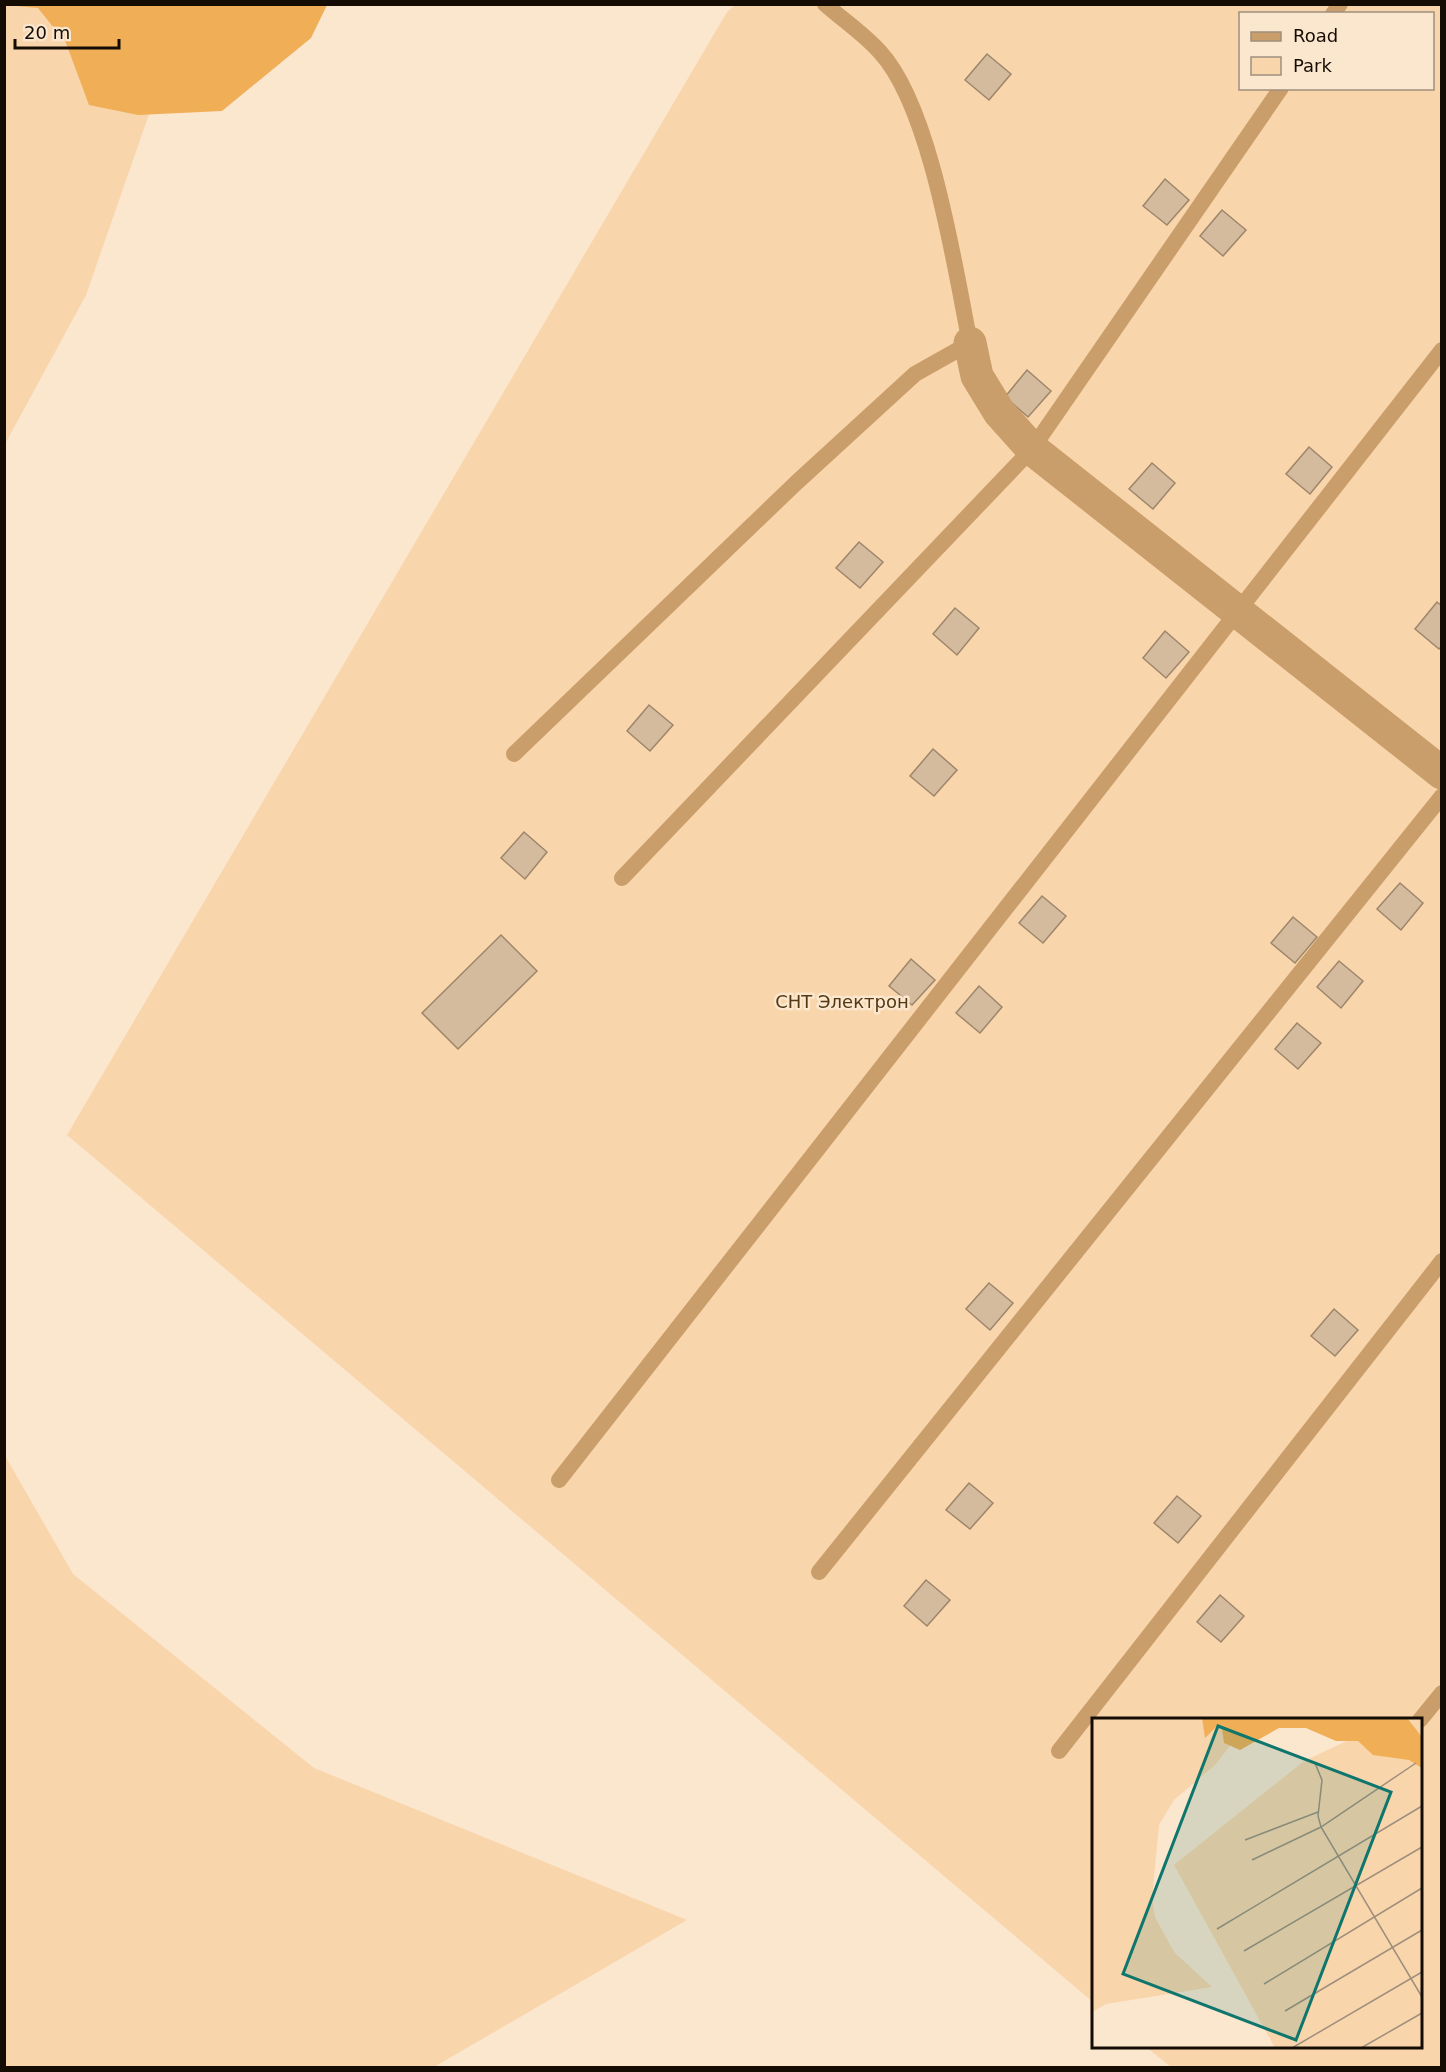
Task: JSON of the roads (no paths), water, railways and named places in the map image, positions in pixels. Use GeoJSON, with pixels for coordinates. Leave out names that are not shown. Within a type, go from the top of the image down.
{"type":"FeatureCollection","features":[{"type":"Feature","properties":{"kind":"street"},"geometry":{"type":"LineString","coordinates":[[970,344],[977,376],[999,412],[1032,449],[1442,773]]}},
{"type":"Feature","properties":{"kind":"lane"},"geometry":{"type":"LineString","coordinates":[[514,754],[796,483],[915,374],[970,344],[929,160],[910,101],[881,53],[825,4]]}},
{"type":"Feature","properties":{"kind":"lane"},"geometry":{"type":"LineString","coordinates":[[622,878],[1032,449],[1280,90]]}},
{"type":"Feature","properties":{"kind":"lane"},"geometry":{"type":"LineString","coordinates":[[560,1480],[1442,350]]}},
{"type":"Feature","properties":{"kind":"lane"},"geometry":{"type":"LineString","coordinates":[[819,1572],[1442,796]]}},
{"type":"Feature","properties":{"kind":"lane"},"geometry":{"type":"LineString","coordinates":[[1059,1751],[1442,1261]]}},
{"type":"Feature","properties":{"kind":"lane"},"geometry":{"type":"LineString","coordinates":[[1421,1718],[1442,1693]]}},
{"type":"Feature","properties":{"kind":"park label","name":"СНТ Электрон"},"geometry":{"type":"Point","coordinates":[842,1001]}}]}
